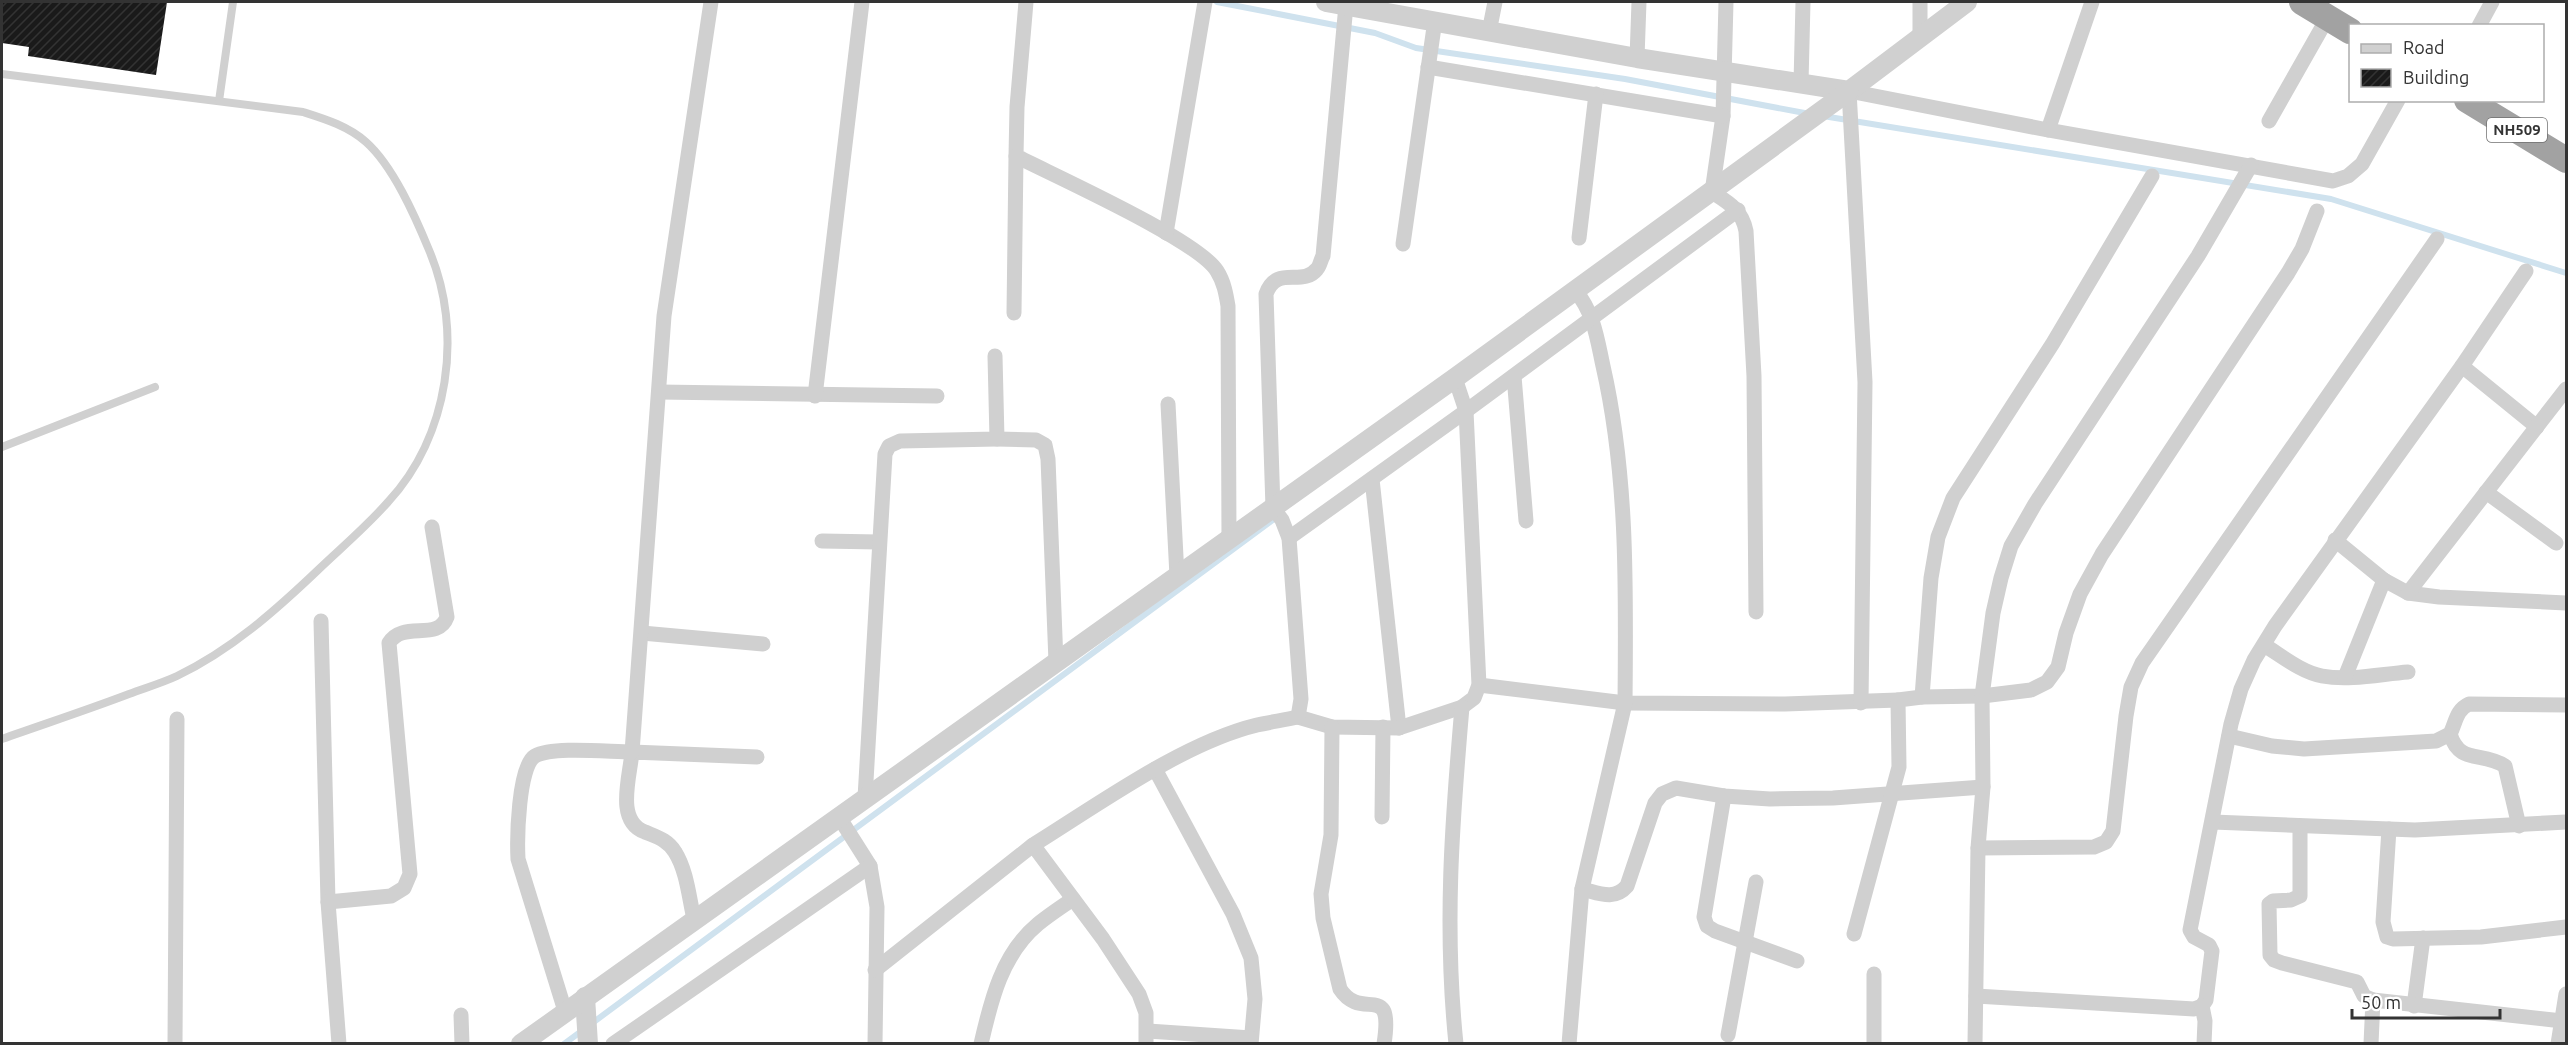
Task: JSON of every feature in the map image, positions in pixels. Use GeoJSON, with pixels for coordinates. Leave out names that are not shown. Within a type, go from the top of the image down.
{"type":"FeatureCollection","features":[{"type":"Feature","properties":{"kind":"highway"},"geometry":{"type":"LineString","coordinates":[[2302,2],[2349,30]]}},
{"type":"Feature","properties":{"kind":"highway","name":"NH509"},"geometry":{"type":"LineString","coordinates":[[2470,102],[2566,160]]}},
{"type":"Feature","properties":{"kind":"street"},"geometry":{"type":"LineString","coordinates":[[694,919],[682,866],[675,850],[663,839],[639,830],[630,822],[626,811],[642,633],[664,316],[711,2]]}},
{"type":"Feature","properties":{"kind":"street"},"geometry":{"type":"LineString","coordinates":[[815,396],[862,2]]}},
{"type":"Feature","properties":{"kind":"street"},"geometry":{"type":"LineString","coordinates":[[1014,313],[1017,107],[1026,2]]}},
{"type":"Feature","properties":{"kind":"street"},"geometry":{"type":"LineString","coordinates":[[1166,233],[1205,2]]}},
{"type":"Feature","properties":{"kind":"street"},"geometry":{"type":"LineString","coordinates":[[1326,2],[1344,19]]}},
{"type":"Feature","properties":{"kind":"street"},"geometry":{"type":"LineString","coordinates":[[1489,32],[1495,2]]}},
{"type":"Feature","properties":{"kind":"street"},"geometry":{"type":"LineString","coordinates":[[1637,58],[1639,2]]}},
{"type":"Feature","properties":{"kind":"street"},"geometry":{"type":"LineString","coordinates":[[1726,2],[1725,200],[1744,220],[1746,231],[1754,376],[1756,612]]}},
{"type":"Feature","properties":{"kind":"street"},"geometry":{"type":"LineString","coordinates":[[1801,83],[1803,2]]}},
{"type":"Feature","properties":{"kind":"street"},"geometry":{"type":"LineString","coordinates":[[1920,2],[1920,38]]}},
{"type":"Feature","properties":{"kind":"street"},"geometry":{"type":"LineString","coordinates":[[1283,525],[1455,378],[1585,303],[1725,200],[1849,91],[1967,2]]}},
{"type":"Feature","properties":{"kind":"street"},"geometry":{"type":"LineString","coordinates":[[2048,130],[2092,2]]}},
{"type":"Feature","properties":{"kind":"street"},"geometry":{"type":"LineString","coordinates":[[2481,24],[2492,2]]}},
{"type":"Feature","properties":{"kind":"street"},"geometry":{"type":"LineString","coordinates":[[1344,19],[1395,8],[1434,28],[1489,32],[1637,58],[1724,95]]}},
{"type":"Feature","properties":{"kind":"street"},"geometry":{"type":"LineString","coordinates":[[2269,121],[2328,17]]}},
{"type":"Feature","properties":{"kind":"street"},"geometry":{"type":"LineString","coordinates":[[1298,717],[1301,699],[1283,525],[1266,294],[1270,284],[1280,278],[1305,277],[1317,270],[1323,256],[1344,19]]}},
{"type":"Feature","properties":{"kind":"street"},"geometry":{"type":"LineString","coordinates":[[1403,244],[1434,28]]}},
{"type":"Feature","properties":{"kind":"street"},"geometry":{"type":"LineString","coordinates":[[1429,59],[1596,94],[1724,95],[1801,83],[2248,171],[2333,181],[2348,176],[2361,164],[2397,102]]}},
{"type":"Feature","properties":{"kind":"street"},"geometry":{"type":"LineString","coordinates":[[1849,91],[1865,382],[1861,703]]}},
{"type":"Feature","properties":{"kind":"street"},"geometry":{"type":"LineString","coordinates":[[1579,238],[1596,94]]}},
{"type":"Feature","properties":{"kind":"street"},"geometry":{"type":"LineString","coordinates":[[1016,156],[1166,233],[1206,258],[1217,270],[1224,286],[1228,306],[1229,539]]}},
{"type":"Feature","properties":{"kind":"street"},"geometry":{"type":"LineString","coordinates":[[1975,1044],[1978,848],[1983,786],[1983,696],[1993,613],[2011,546],[2035,504],[2198,256],[2248,171]]}},
{"type":"Feature","properties":{"kind":"street"},"geometry":{"type":"LineString","coordinates":[[1922,697],[1931,578],[1938,537],[1953,498],[2053,343],[2152,176]]}},
{"type":"Feature","properties":{"kind":"street"},"geometry":{"type":"LineString","coordinates":[[521,1044],[694,919],[843,823],[865,798],[1229,539],[1283,525],[1372,479],[1514,376],[1585,303],[1725,200]]}},
{"type":"Feature","properties":{"kind":"street"},"geometry":{"type":"LineString","coordinates":[[1479,685],[1625,703],[1861,703],[1922,697],[1983,696],[2031,690],[2047,682],[2058,667],[2066,633],[2080,594],[2102,554],[2288,273],[2302,249],[2317,212]]}},
{"type":"Feature","properties":{"kind":"street"},"geometry":{"type":"LineString","coordinates":[[1978,848],[2094,847],[2106,842],[2113,831],[2129,697],[2142,663],[2437,239]]}},
{"type":"Feature","properties":{"kind":"street"},"geometry":{"type":"LineString","coordinates":[[1976,996],[2194,1008],[2202,1006],[2206,1000],[2212,951],[2209,945],[2194,937],[2190,930],[2229,736],[2241,688],[2264,645],[2335,540],[2462,366],[2526,271]]}},
{"type":"Feature","properties":{"kind":"street"},"geometry":{"type":"LineString","coordinates":[[1569,1044],[1582,890],[1625,703],[1626,584],[1621,482],[1610,395],[1585,303]]}},
{"type":"Feature","properties":{"kind":"street"},"geometry":{"type":"LineString","coordinates":[[995,356],[997,439]]}},
{"type":"Feature","properties":{"kind":"street"},"geometry":{"type":"LineString","coordinates":[[2462,366],[2537,427]]}},
{"type":"Feature","properties":{"kind":"street"},"geometry":{"type":"LineString","coordinates":[[1514,376],[1526,521]]}},
{"type":"Feature","properties":{"kind":"street"},"geometry":{"type":"LineString","coordinates":[[874,970],[1033,844],[1155,769],[1204,745],[1255,725],[1298,717],[1332,727],[1399,728],[1462,707],[1474,698],[1479,685],[1466,411],[1455,378]]}},
{"type":"Feature","properties":{"kind":"street"},"geometry":{"type":"LineString","coordinates":[[2408,593],[2566,389]]}},
{"type":"Feature","properties":{"kind":"street"},"geometry":{"type":"LineString","coordinates":[[659,392],[937,396]]}},
{"type":"Feature","properties":{"kind":"street"},"geometry":{"type":"LineString","coordinates":[[1168,404],[1178,576]]}},
{"type":"Feature","properties":{"kind":"street"},"geometry":{"type":"LineString","coordinates":[[865,798],[885,454],[889,446],[900,441],[997,439],[1036,440],[1045,445],[1048,459],[1056,662]]}},
{"type":"Feature","properties":{"kind":"street"},"geometry":{"type":"LineString","coordinates":[[1372,479],[1399,728]]}},
{"type":"Feature","properties":{"kind":"street"},"geometry":{"type":"LineString","coordinates":[[2486,492],[2556,543]]}},
{"type":"Feature","properties":{"kind":"street"},"geometry":{"type":"LineString","coordinates":[[328,902],[392,896],[404,888],[410,874],[389,643],[393,636],[403,631],[436,630],[444,625],[447,617],[432,527]]}},
{"type":"Feature","properties":{"kind":"street"},"geometry":{"type":"LineString","coordinates":[[2335,540],[2384,580],[2408,593],[2439,597],[2566,603]]}},
{"type":"Feature","properties":{"kind":"street"},"geometry":{"type":"LineString","coordinates":[[822,541],[879,542]]}},
{"type":"Feature","properties":{"kind":"street"},"geometry":{"type":"LineString","coordinates":[[2345,677],[2384,580]]}},
{"type":"Feature","properties":{"kind":"street"},"geometry":{"type":"LineString","coordinates":[[321,621],[328,902],[339,1044]]}},
{"type":"Feature","properties":{"kind":"street"},"geometry":{"type":"LineString","coordinates":[[642,633],[763,644]]}},
{"type":"Feature","properties":{"kind":"street"},"geometry":{"type":"LineString","coordinates":[[2264,645],[2298,666],[2321,676],[2345,677],[2408,672]]}},
{"type":"Feature","properties":{"kind":"street"},"geometry":{"type":"LineString","coordinates":[[1854,934],[1899,766],[1898,700]]}},
{"type":"Feature","properties":{"kind":"street"},"geometry":{"type":"LineString","coordinates":[[2519,826],[2505,766],[2498,761],[2462,753],[2454,746],[2450,734],[2458,713],[2462,707],[2469,704],[2566,705]]}},
{"type":"Feature","properties":{"kind":"street"},"geometry":{"type":"LineString","coordinates":[[1456,1044],[1450,984],[1448,909],[1462,707]]}},
{"type":"Feature","properties":{"kind":"street"},"geometry":{"type":"LineString","coordinates":[[175,1044],[177,719]]}},
{"type":"Feature","properties":{"kind":"street"},"geometry":{"type":"LineString","coordinates":[[1332,727],[1331,835],[1321,894],[1323,918],[1341,989],[1346,998],[1355,1003],[1377,1005],[1384,1009],[1388,1017],[1384,1044]]}},
{"type":"Feature","properties":{"kind":"street"},"geometry":{"type":"LineString","coordinates":[[1382,817],[1383,727]]}},
{"type":"Feature","properties":{"kind":"street"},"geometry":{"type":"LineString","coordinates":[[2229,736],[2272,746],[2304,749],[2436,741],[2450,734]]}},
{"type":"Feature","properties":{"kind":"street"},"geometry":{"type":"LineString","coordinates":[[565,1011],[518,859],[517,837],[525,770],[532,757],[547,751],[757,757]]}},
{"type":"Feature","properties":{"kind":"street"},"geometry":{"type":"LineString","coordinates":[[1033,844],[1103,939],[1139,994],[1146,1013],[1147,1037],[1251,1041],[1255,999],[1251,958],[1233,914],[1155,769]]}},
{"type":"Feature","properties":{"kind":"street"},"geometry":{"type":"LineString","coordinates":[[1582,890],[1613,896],[1621,893],[1627,886],[1654,803],[1662,794],[1676,788],[1724,796],[1770,799],[1892,794],[1983,786]]}},
{"type":"Feature","properties":{"kind":"street"},"geometry":{"type":"LineString","coordinates":[[1724,796],[1704,917],[1707,926],[1797,961]]}},
{"type":"Feature","properties":{"kind":"street"},"geometry":{"type":"LineString","coordinates":[[2213,822],[2389,829],[2519,826],[2566,822]]}},
{"type":"Feature","properties":{"kind":"street"},"geometry":{"type":"LineString","coordinates":[[843,823],[870,866],[877,907],[874,970],[875,1044]]}},
{"type":"Feature","properties":{"kind":"street"},"geometry":{"type":"LineString","coordinates":[[2300,826],[2300,896],[2291,900],[2273,901],[2269,904],[2270,955],[2274,960],[2357,982],[2364,996],[2373,1000],[2562,1021]]}},
{"type":"Feature","properties":{"kind":"street"},"geometry":{"type":"LineString","coordinates":[[2389,829],[2384,930],[2387,937],[2393,939],[2481,937],[2566,927]]}},
{"type":"Feature","properties":{"kind":"street"},"geometry":{"type":"LineString","coordinates":[[613,1044],[870,866]]}},
{"type":"Feature","properties":{"kind":"street"},"geometry":{"type":"LineString","coordinates":[[1728,1035],[1756,882]]}},
{"type":"Feature","properties":{"kind":"street"},"geometry":{"type":"LineString","coordinates":[[981,1044],[999,978],[1014,949],[1037,924],[1072,899]]}},
{"type":"Feature","properties":{"kind":"street"},"geometry":{"type":"LineString","coordinates":[[2414,1006],[2423,938]]}},
{"type":"Feature","properties":{"kind":"street"},"geometry":{"type":"LineString","coordinates":[[1874,974],[1875,1044]]}},
{"type":"Feature","properties":{"kind":"street"},"geometry":{"type":"LineString","coordinates":[[2558,1044],[2566,994]]}},
{"type":"Feature","properties":{"kind":"street"},"geometry":{"type":"LineString","coordinates":[[585,997],[588,1035]]}},
{"type":"Feature","properties":{"kind":"street"},"geometry":{"type":"LineString","coordinates":[[2372,1044],[2373,1000]]}},
{"type":"Feature","properties":{"kind":"street"},"geometry":{"type":"LineString","coordinates":[[2202,1006],[2205,1021],[2204,1044]]}},
{"type":"Feature","properties":{"kind":"street"},"geometry":{"type":"LineString","coordinates":[[461,1015],[462,1044]]}},
{"type":"Feature","properties":{"kind":"lane"},"geometry":{"type":"LineString","coordinates":[[219,101],[233,2]]}},
{"type":"Feature","properties":{"kind":"lane"},"geometry":{"type":"LineString","coordinates":[[2,74],[303,112],[341,125],[366,142],[389,171],[419,225],[440,274],[448,320],[445,377],[436,422],[420,459],[389,502],[277,608],[227,648],[176,676],[2,739]]}},
{"type":"Feature","properties":{"kind":"lane"},"geometry":{"type":"LineString","coordinates":[[2,447],[155,387]]}},
{"type":"Feature","properties":{"kind":"building"},"geometry":{"type":"Polygon","coordinates":[[[2,2],[167,2],[156,75],[28,56],[29,47],[2,43],[2,2]]]}},
{"type":"Feature","properties":{"kind":"waterway"},"geometry":{"type":"LineString","coordinates":[[1217,2],[1375,33],[1416,48],[1625,79],[1810,114]]}},
{"type":"Feature","properties":{"kind":"waterway"},"geometry":{"type":"LineString","coordinates":[[1823,116],[2331,199],[2566,273]]}},
{"type":"Feature","properties":{"kind":"waterway"},"geometry":{"type":"LineString","coordinates":[[591,1024],[1278,516]]}},
{"type":"Feature","properties":{"kind":"waterway"},"geometry":{"type":"LineString","coordinates":[[564,1044],[583,1030]]}}]}
